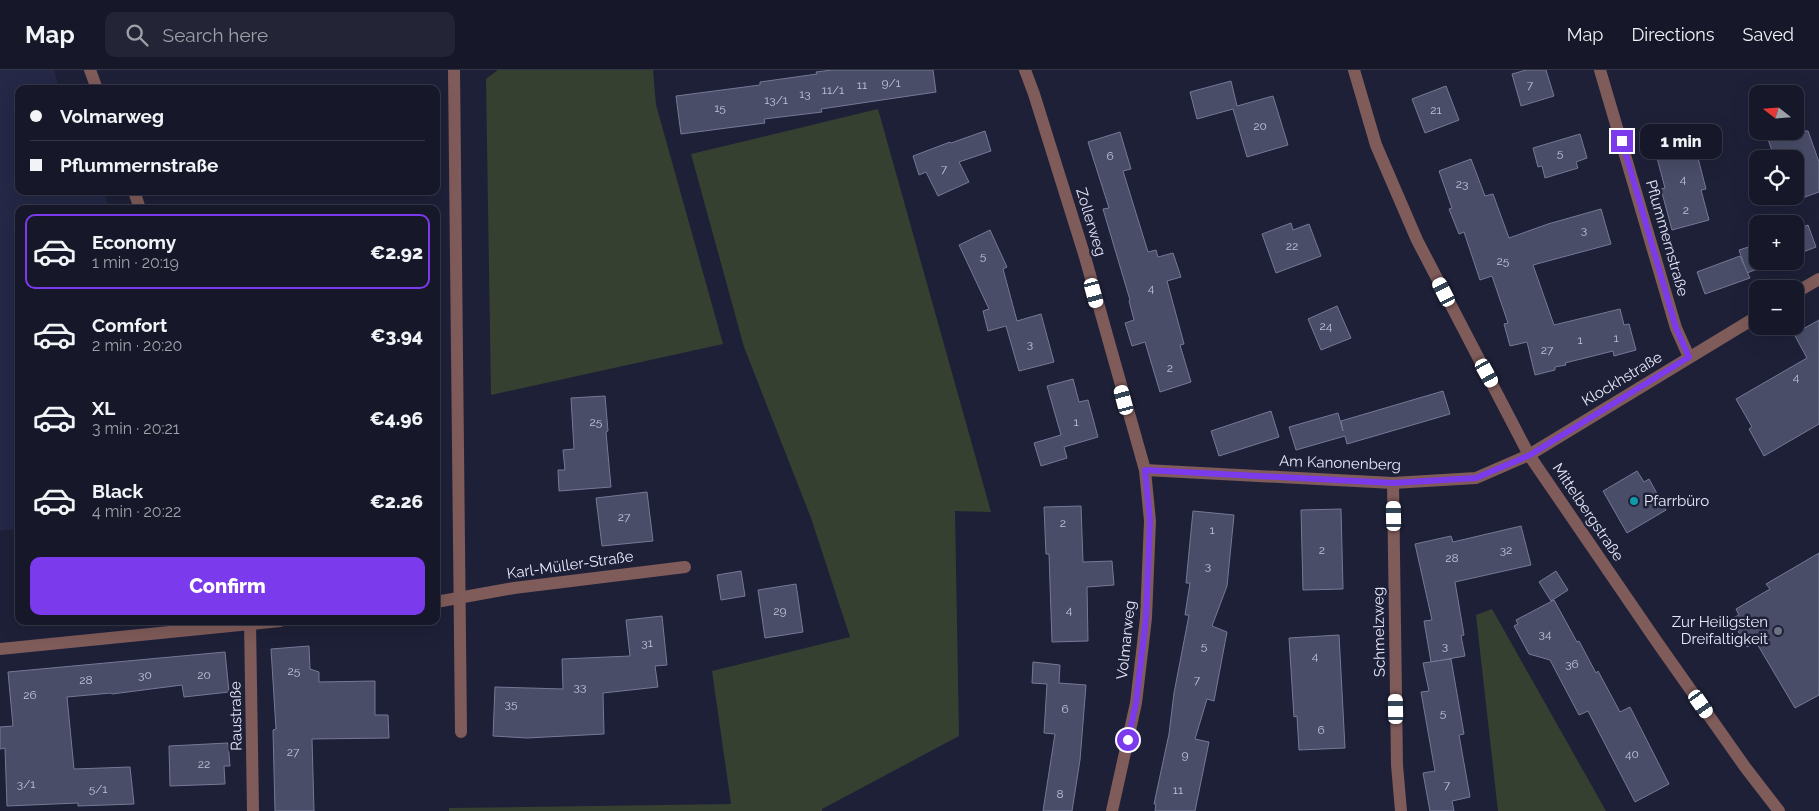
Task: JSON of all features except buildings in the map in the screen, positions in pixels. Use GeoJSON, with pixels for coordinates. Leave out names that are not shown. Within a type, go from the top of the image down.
{"type":"FeatureCollection","features":[{"type":"Feature","properties":{"kind":"street"},"geometry":{"type":"LineString","coordinates":[[90,70],[96,85]]}},
{"type":"Feature","properties":{"kind":"street"},"geometry":{"type":"LineString","coordinates":[[454,70],[461,732]]}},
{"type":"Feature","properties":{"kind":"street","name":"Zollerweg"},"geometry":{"type":"LineString","coordinates":[[1025,70],[1085,257],[1145,470]]}},
{"type":"Feature","properties":{"kind":"street","name":"Mittelbergstraße"},"geometry":{"type":"LineString","coordinates":[[1354,70],[1376,145],[1417,240],[1530,455],[1657,642],[1745,767],[1779,811]]}},
{"type":"Feature","properties":{"kind":"street","name":"Pflummernstraße"},"geometry":{"type":"LineString","coordinates":[[1600,70],[1676,328],[1689,357]]}},
{"type":"Feature","properties":{"kind":"street"},"geometry":{"type":"LineString","coordinates":[[1804,288],[1819,279]]}},
{"type":"Feature","properties":{"kind":"street","name":"Klockhstraße"},"geometry":{"type":"LineString","coordinates":[[1530,455],[1749,321]]}},
{"type":"Feature","properties":{"kind":"street","name":"Am Kanonenberg"},"geometry":{"type":"LineString","coordinates":[[1145,470],[1393,483],[1476,478],[1530,455]]}},
{"type":"Feature","properties":{"kind":"street","name":"Volmarweg"},"geometry":{"type":"LineString","coordinates":[[1112,811],[1136,703],[1146,618],[1150,521],[1145,470]]}},
{"type":"Feature","properties":{"kind":"street","name":"Schmelzweg"},"geometry":{"type":"LineString","coordinates":[[1393,483],[1397,765],[1401,811]]}},
{"type":"Feature","properties":{"kind":"street","name":"Karl-Müller-Straße"},"geometry":{"type":"LineString","coordinates":[[440,602],[514,588],[685,567]]}},
{"type":"Feature","properties":{"kind":"street"},"geometry":{"type":"LineString","coordinates":[[0,649],[231,625]]}},
{"type":"Feature","properties":{"kind":"street","name":"Raustraße"},"geometry":{"type":"LineString","coordinates":[[250,625],[253,811]]}},
{"type":"Feature","properties":{"kind":"shaded area"},"geometry":{"type":"Polygon","coordinates":[[[0,70],[54,70],[58,85],[15,85],[15,195],[105,195],[108,205],[15,205],[15,529],[0,531],[0,70]]]}},
{"type":"Feature","properties":{"kind":"green space"},"geometry":{"type":"Polygon","coordinates":[[[498,70],[653,70],[656,105],[723,344],[491,395],[486,79],[498,70]]]}},
{"type":"Feature","properties":{"kind":"green space"},"geometry":{"type":"Polygon","coordinates":[[[878,109],[991,512],[955,511],[959,736],[822,809],[822,811],[449,811],[449,808],[731,804],[712,671],[850,637],[811,518],[744,347],[691,154],[878,109]]]}},
{"type":"Feature","properties":{"kind":"green space"},"geometry":{"type":"Polygon","coordinates":[[[1492,609],[1606,811],[1498,811],[1476,615],[1492,609]]]}},
{"type":"Feature","properties":{"kind":"place","name":"Pfarrbüro"},"geometry":{"type":"Point","coordinates":[1634,501]}},
{"type":"Feature","properties":{"kind":"place","name":"Zur Heiligsten Dreifaltigkeit"},"geometry":{"type":"Point","coordinates":[1778,631]}},
{"type":"Feature","properties":{"kind":"route"},"geometry":{"type":"LineString","coordinates":[[1128,740],[1136,703],[1146,618],[1150,521],[1145,470],[1393,483],[1476,478],[1530,455],[1689,357],[1676,328],[1622,141]]}}]}
